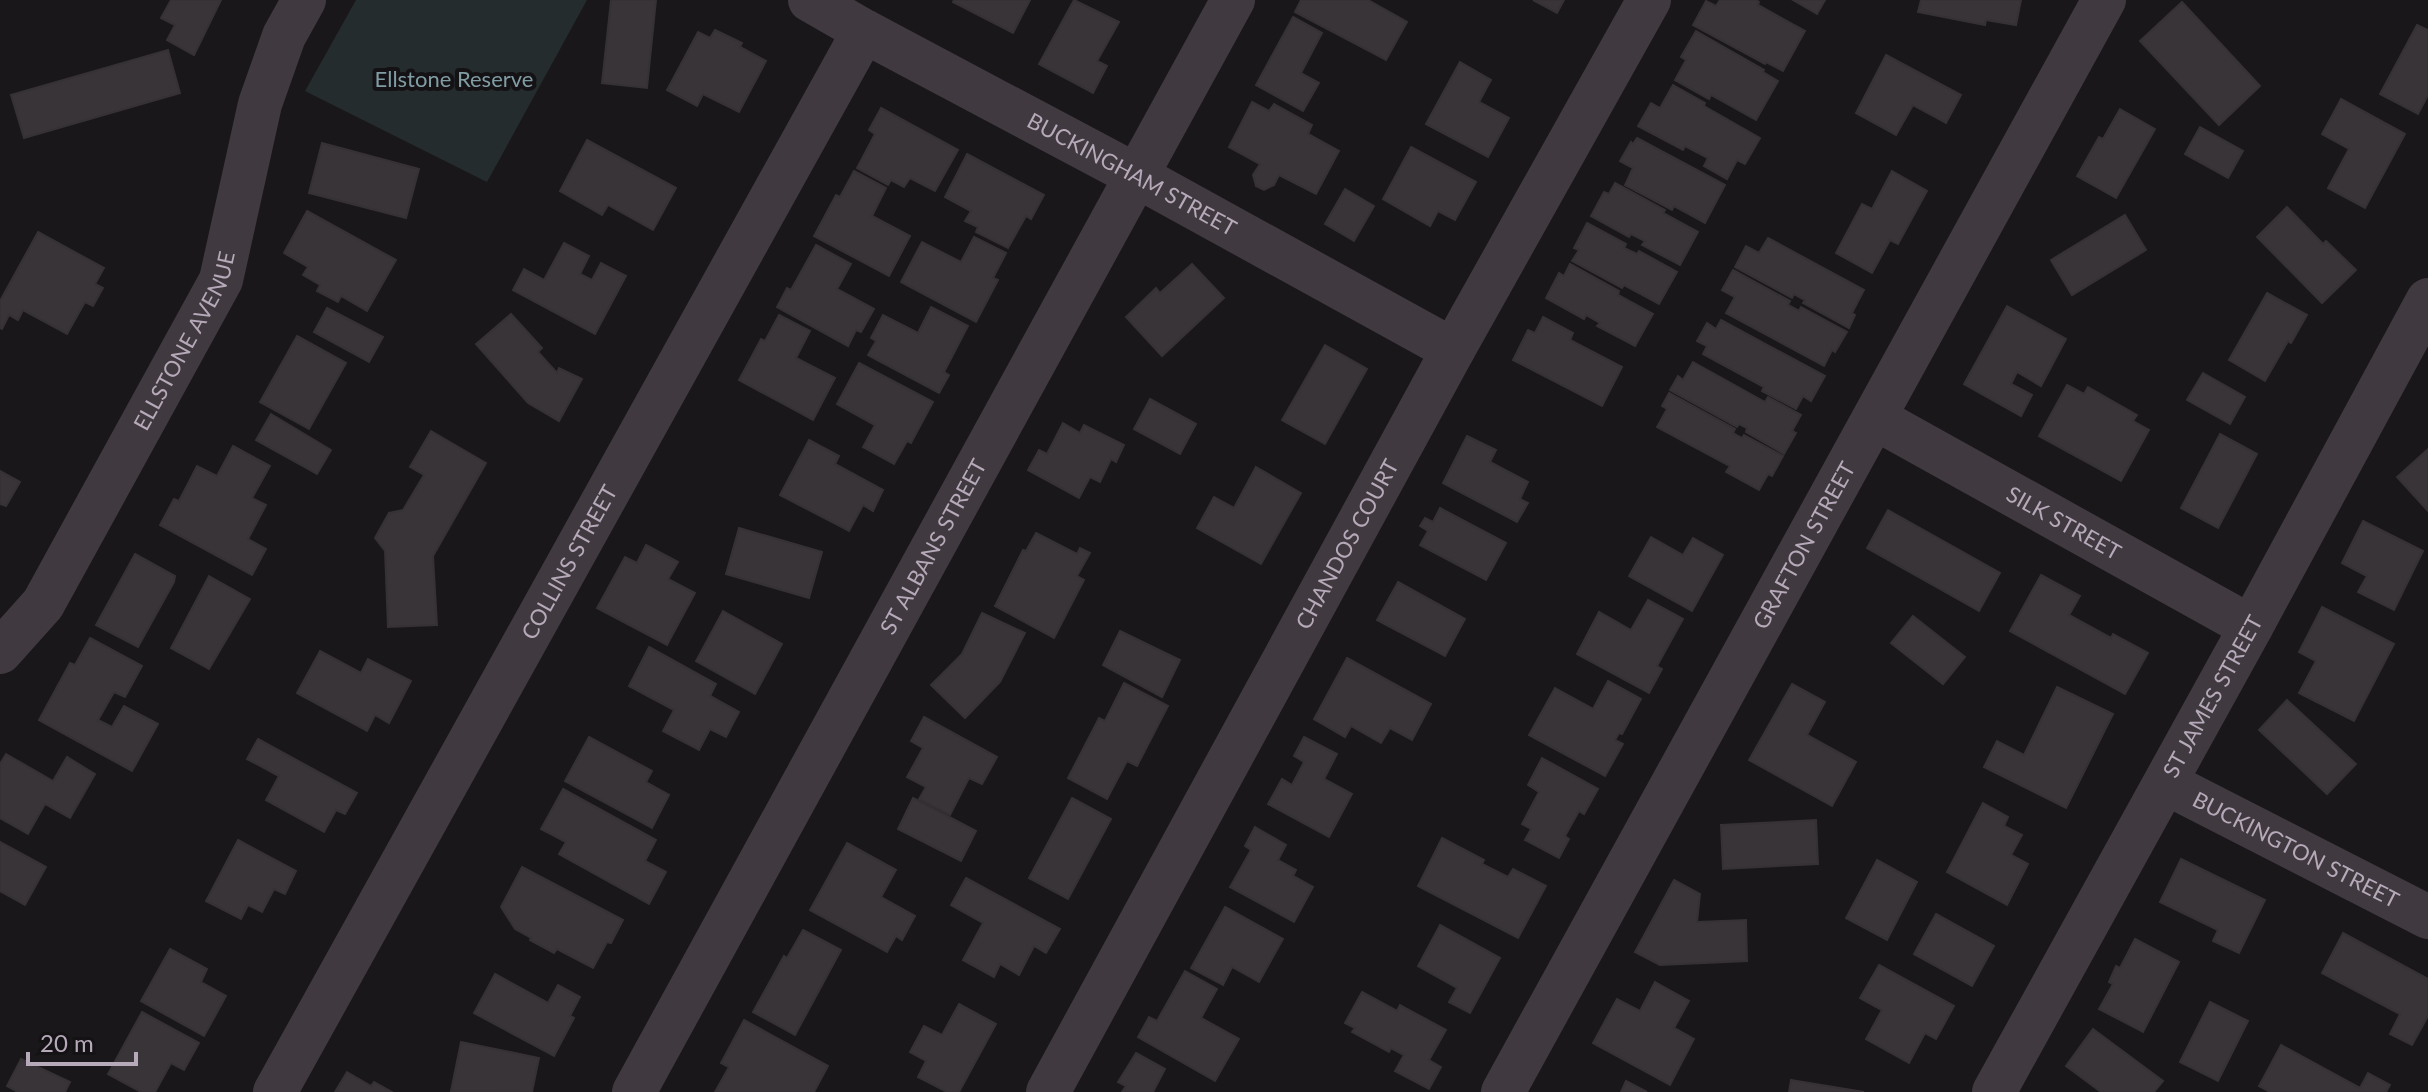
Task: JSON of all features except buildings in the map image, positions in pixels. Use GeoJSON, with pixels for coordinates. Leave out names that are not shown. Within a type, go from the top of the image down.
{"type":"FeatureCollection","features":[{"type":"Feature","properties":{"kind":"street","name":"ELLSTONE AVENUE"},"geometry":{"type":"LineString","coordinates":[[0,652],[43,604],[221,280],[260,104],[284,36],[304,0]]}},
{"type":"Feature","properties":{"kind":"street","name":"BUCKINGHAM STREET"},"geometry":{"type":"LineString","coordinates":[[810,0],[1453,350]]}},
{"type":"Feature","properties":{"kind":"street","name":"ST ALBANS STREET"},"geometry":{"type":"LineString","coordinates":[[634,1092],[1233,0]]}},
{"type":"Feature","properties":{"kind":"street","name":"CHANDOS COURT"},"geometry":{"type":"LineString","coordinates":[[1048,1092],[1453,350],[1649,0]]}},
{"type":"Feature","properties":{"kind":"street","name":"GRAFTON STREET"},"geometry":{"type":"LineString","coordinates":[[1503,1092],[2104,0]]}},
{"type":"Feature","properties":{"kind":"street","name":"COLLINS STREET"},"geometry":{"type":"LineString","coordinates":[[275,1092],[864,31]]}},
{"type":"Feature","properties":{"kind":"street","name":"ST JAMES STREET"},"geometry":{"type":"LineString","coordinates":[[1994,1092],[2428,300]]}},
{"type":"Feature","properties":{"kind":"street","name":"SILK STREET"},"geometry":{"type":"LineString","coordinates":[[1875,418],[2251,627]]}},
{"type":"Feature","properties":{"kind":"street","name":"BUCKINGTON STREET"},"geometry":{"type":"LineString","coordinates":[[2166,783],[2428,917]]}},
{"type":"Feature","properties":{"kind":"green space","name":"Ellstone Reserve"},"geometry":{"type":"Polygon","coordinates":[[[356,0],[587,0],[487,182],[305,91],[356,0]]]}}]}
